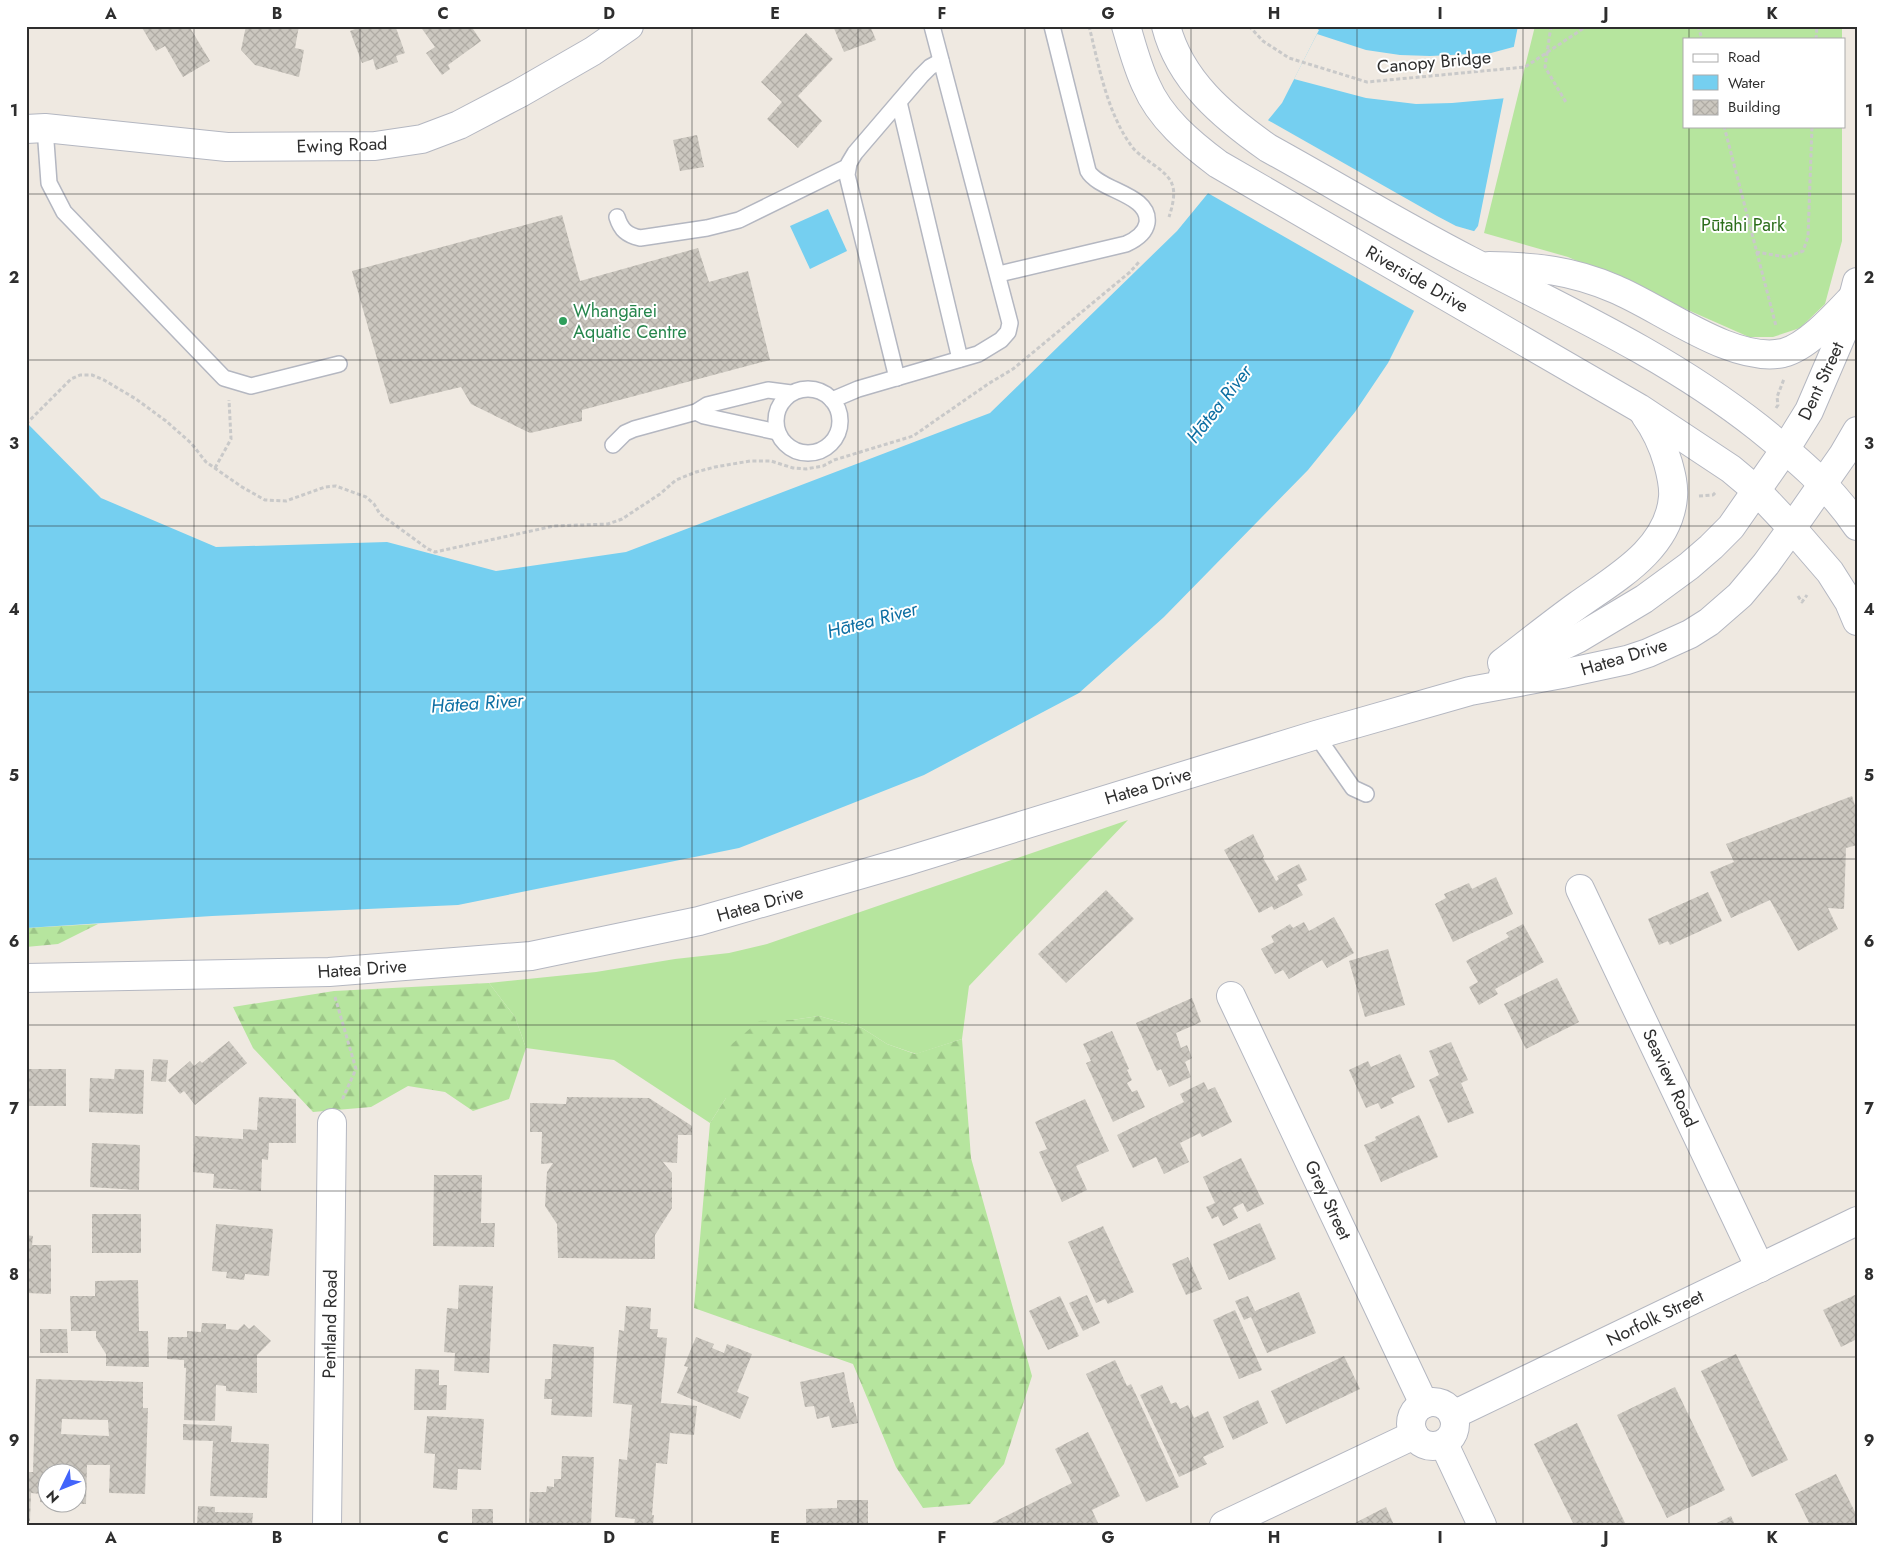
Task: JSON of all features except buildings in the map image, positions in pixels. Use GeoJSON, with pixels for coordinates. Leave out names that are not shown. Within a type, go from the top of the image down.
{"type":"FeatureCollection","features":[{"type":"Feature","properties":{"kind":"main road","name":"Ewing Road"},"geometry":{"type":"LineString","coordinates":[[36,129],[227,148],[375,146],[422,139],[459,125],[520,93],[593,51],[629,26]]}},
{"type":"Feature","properties":{"kind":"main road","name":"Riverside Drive"},"geometry":{"type":"LineString","coordinates":[[1126,26],[1146,87],[1167,119],[1191,144],[1218,164],[1639,408],[1732,469],[1756,490],[1792,528]]}},
{"type":"Feature","properties":{"kind":"main road"},"geometry":{"type":"LineString","coordinates":[[1166,26],[1184,69],[1202,93],[1238,127],[1268,148],[1476,263],[1629,342],[1676,369],[1786,448],[1856,518]]}},
{"type":"Feature","properties":{"kind":"main road"},"geometry":{"type":"LineString","coordinates":[[1476,263],[1533,267],[1575,274],[1616,289],[1716,341],[1751,352],[1769,354],[1786,362],[1833,319],[1855,290]]}},
{"type":"Feature","properties":{"kind":"main road","name":"Dent Street"},"geometry":{"type":"LineString","coordinates":[[1756,490],[1786,448],[1809,411],[1838,347],[1855,290]]}},
{"type":"Feature","properties":{"kind":"main road"},"geometry":{"type":"LineString","coordinates":[[1470,691],[1473,686],[1540,634],[1631,567],[1642,557],[1661,532],[1670,514],[1674,496],[1672,478],[1663,446],[1652,424],[1639,408]]}},
{"type":"Feature","properties":{"kind":"main road"},"geometry":{"type":"LineString","coordinates":[[1824,484],[1857,431]]}},
{"type":"Feature","properties":{"kind":"main road","name":"Hatea Drive"},"geometry":{"type":"LineString","coordinates":[[26,978],[328,972],[531,956],[699,922],[907,861],[1316,735],[1470,691],[1627,660],[1655,650],[1690,634],[1710,622],[1740,595],[1766,564],[1824,484]]}},
{"type":"Feature","properties":{"kind":"main road","name":"Hatea Drive"},"geometry":{"type":"LineString","coordinates":[[1470,691],[1577,640],[1644,599],[1711,547],[1731,527],[1756,490]]}},
{"type":"Feature","properties":{"kind":"main road"},"geometry":{"type":"LineString","coordinates":[[1792,528],[1839,584],[1857,621]]}},
{"type":"Feature","properties":{"kind":"main road","name":"Seaview Road"},"geometry":{"type":"LineString","coordinates":[[1580,889],[1760,1268]]}},
{"type":"Feature","properties":{"kind":"main road","name":"Grey Street"},"geometry":{"type":"LineString","coordinates":[[1231,996],[1424,1404]]}},
{"type":"Feature","properties":{"kind":"main road","name":"Pentland Road"},"geometry":{"type":"LineString","coordinates":[[328,1525],[332,1123]]}},
{"type":"Feature","properties":{"kind":"main road","name":"Norfolk Street"},"geometry":{"type":"LineString","coordinates":[[1453,1415],[1857,1221]]}},
{"type":"Feature","properties":{"kind":"main road"},"geometry":{"type":"LineString","coordinates":[[1431,1402],[1444,1405],[1453,1415],[1455,1421],[1453,1434],[1444,1444],[1437,1446],[1424,1444],[1414,1435],[1412,1428],[1414,1414],[1424,1404],[1431,1402]]}},
{"type":"Feature","properties":{"kind":"main road"},"geometry":{"type":"LineString","coordinates":[[1224,1525],[1414,1435]]}},
{"type":"Feature","properties":{"kind":"main road"},"geometry":{"type":"LineString","coordinates":[[1444,1444],[1482,1525]]}},
{"type":"Feature","properties":{"kind":"lane"},"geometry":{"type":"LineString","coordinates":[[832,400],[858,390],[987,350],[1001,340],[1010,328],[998,274],[932,26]]}},
{"type":"Feature","properties":{"kind":"lane"},"geometry":{"type":"LineString","coordinates":[[998,274],[1126,244],[1140,236],[1146,227],[1147,214],[1142,207],[1133,199],[1091,176],[1088,172],[1052,26]]}},
{"type":"Feature","properties":{"kind":"lane"},"geometry":{"type":"LineString","coordinates":[[617,217],[620,228],[630,235],[640,238],[707,228],[739,220],[772,206],[847,167],[855,153],[930,67],[941,61]]}},
{"type":"Feature","properties":{"kind":"lane"},"geometry":{"type":"LineString","coordinates":[[899,102],[960,359]]}},
{"type":"Feature","properties":{"kind":"lane"},"geometry":{"type":"LineString","coordinates":[[36,129],[49,183],[64,212],[224,378],[251,386],[339,364]]}},
{"type":"Feature","properties":{"kind":"lane"},"geometry":{"type":"LineString","coordinates":[[847,167],[897,378]]}},
{"type":"Feature","properties":{"kind":"lane"},"geometry":{"type":"LineString","coordinates":[[801,389],[813,389],[824,393],[832,400],[838,410],[840,421],[838,432],[832,442],[824,449],[813,453],[802,453],[791,449],[782,442],[777,432],[775,421],[777,410],[782,400],[791,393],[801,389]]}},
{"type":"Feature","properties":{"kind":"lane"},"geometry":{"type":"LineString","coordinates":[[613,445],[625,433],[634,428],[696,412],[707,406],[758,392],[774,390],[791,393]]}},
{"type":"Feature","properties":{"kind":"lane"},"geometry":{"type":"LineString","coordinates":[[696,412],[704,416],[777,432]]}},
{"type":"Feature","properties":{"kind":"lane"},"geometry":{"type":"LineString","coordinates":[[1316,735],[1353,788],[1366,794]]}},
{"type":"Feature","properties":{"kind":"path","name":"Canopy Bridge"},"geometry":{"type":"LineString","coordinates":[[1249,26],[1263,41],[1289,58],[1367,82],[1525,67],[1547,53]]}},
{"type":"Feature","properties":{"kind":"path"},"geometry":{"type":"LineString","coordinates":[[1551,26],[1545,67],[1567,104]]}},
{"type":"Feature","properties":{"kind":"path"},"geometry":{"type":"LineString","coordinates":[[1547,53],[1587,26]]}},
{"type":"Feature","properties":{"kind":"path"},"geometry":{"type":"LineString","coordinates":[[1698,26],[1702,38]]}},
{"type":"Feature","properties":{"kind":"path"},"geometry":{"type":"LineString","coordinates":[[1725,128],[1786,362],[1777,397],[1778,406],[1773,413]]}},
{"type":"Feature","properties":{"kind":"path"},"geometry":{"type":"LineString","coordinates":[[1756,252],[1786,257],[1803,251],[1808,238],[1812,128]]}},
{"type":"Feature","properties":{"kind":"path"},"geometry":{"type":"LineString","coordinates":[[215,468],[231,438],[230,403],[224,378]]}},
{"type":"Feature","properties":{"kind":"path"},"geometry":{"type":"LineString","coordinates":[[26,424],[48,404]]}},
{"type":"Feature","properties":{"kind":"path"},"geometry":{"type":"LineString","coordinates":[[1696,496],[1713,495],[1719,487]]}},
{"type":"Feature","properties":{"kind":"path"},"geometry":{"type":"LineString","coordinates":[[1798,596],[1802,602],[1807,594]]}},
{"type":"Feature","properties":{"kind":"path"},"geometry":{"type":"LineString","coordinates":[[328,972],[356,1070],[332,1123]]}},
{"type":"Feature","properties":{"kind":"green space","name":"Pūtahi Park"},"geometry":{"type":"Polygon","coordinates":[[[1535,26],[1842,26],[1842,38],[1683,38],[1683,128],[1842,128],[1842,241],[1825,304],[1800,328],[1773,337],[1749,337],[1568,257],[1484,233],[1535,26]]]}},
{"type":"Feature","properties":{"kind":"green space"},"geometry":{"type":"Polygon","coordinates":[[[1128,820],[969,986],[962,1039],[916,1054],[887,1044],[862,1028],[819,1016],[792,1020],[727,1049],[726,1098],[710,1123],[614,1060],[526,1048],[515,1017],[489,983],[596,972],[675,959],[729,953],[767,944],[1128,820]]]}},
{"type":"Feature","properties":{"kind":"green space"},"geometry":{"type":"Polygon","coordinates":[[[98,924],[58,944],[26,947],[26,928],[98,924]]]}},
{"type":"Feature","properties":{"kind":"green space"},"geometry":{"type":"Polygon","coordinates":[[[489,983],[515,1017],[526,1048],[509,1099],[473,1111],[445,1092],[408,1086],[371,1107],[313,1112],[253,1048],[233,1007],[334,991],[489,983]]]}},
{"type":"Feature","properties":{"kind":"green space"},"geometry":{"type":"Polygon","coordinates":[[[819,1016],[862,1028],[887,1044],[915,1054],[962,1039],[971,1158],[1032,1376],[1004,1464],[970,1504],[923,1508],[896,1467],[853,1364],[694,1308],[710,1123],[726,1098],[726,1049],[759,1021],[792,1020],[819,1016]]]}},
{"type":"Feature","properties":{"kind":"water","name":"Hātea River"},"geometry":{"type":"Polygon","coordinates":[[[1313,26],[1518,26],[1478,226],[1414,311],[1388,363],[1355,412],[1308,470],[1164,617],[1079,693],[924,775],[739,848],[458,905],[212,916],[26,928],[26,422],[101,498],[216,547],[387,542],[496,571],[626,552],[990,413],[1177,231],[1282,103],[1319,30],[1313,26]]]}},
{"type":"Feature","properties":{"kind":"water"},"geometry":{"type":"Polygon","coordinates":[[[828,209],[847,251],[810,269],[790,226],[828,209]]]}},
{"type":"Feature","properties":{"kind":"pier"},"geometry":{"type":"Polygon","coordinates":[[[1317,34],[1366,50],[1400,55],[1430,56],[1491,53],[1517,46],[1507,98],[1416,104],[1366,98],[1294,79],[1317,34]]]}},
{"type":"Feature","properties":{"kind":"pier"},"geometry":{"type":"Polygon","coordinates":[[[1266,119],[1437,216],[1456,226],[1477,232],[1416,312],[1206,192],[1266,119]]]}},
{"type":"Feature","properties":{"kind":"place","name":"Whangārei Aquatic Centre"},"geometry":{"type":"Point","coordinates":[563,321]}}]}
